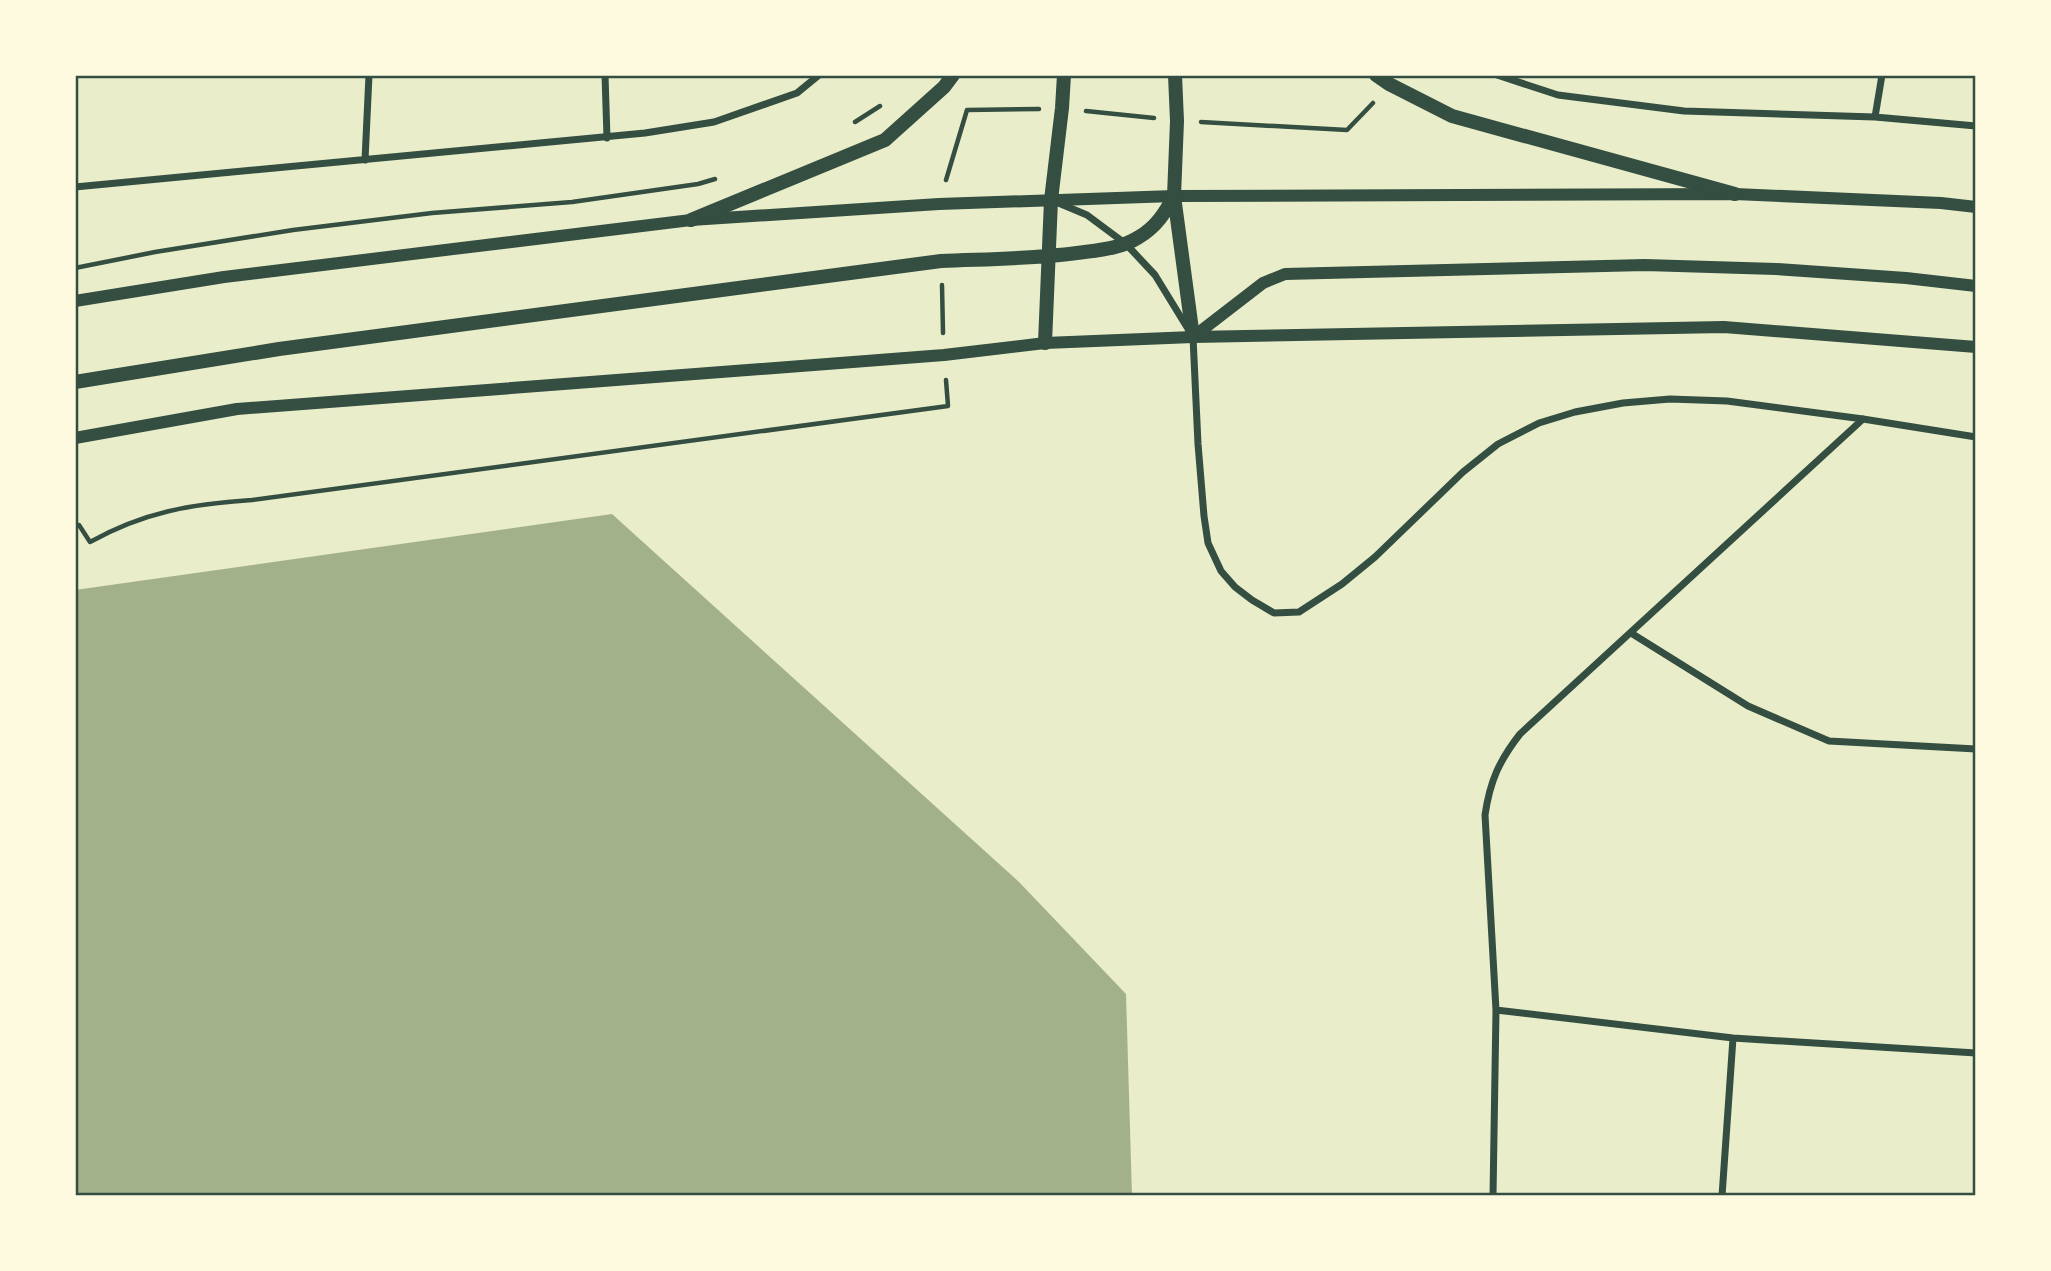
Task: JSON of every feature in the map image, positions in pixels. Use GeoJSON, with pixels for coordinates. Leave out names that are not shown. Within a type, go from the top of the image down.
{"type":"FeatureCollection","features":[{"type":"Feature","properties":{"kind":"main road"},"geometry":{"type":"LineString","coordinates":[[691,220],[885,141],[944,87],[953,75]]}},
{"type":"Feature","properties":{"kind":"main road"},"geometry":{"type":"LineString","coordinates":[[1045,343],[1051,200],[1064,75]]}},
{"type":"Feature","properties":{"kind":"main road"},"geometry":{"type":"LineString","coordinates":[[1175,75],[1177,121],[1174,196],[1193,337]]}},
{"type":"Feature","properties":{"kind":"main road"},"geometry":{"type":"LineString","coordinates":[[1376,75],[1452,116],[1735,194]]}},
{"type":"Feature","properties":{"kind":"main road"},"geometry":{"type":"LineString","coordinates":[[75,382],[279,348],[941,261],[1050,256],[1110,249],[1142,236],[1166,212],[1174,196]]}},
{"type":"Feature","properties":{"kind":"street"},"geometry":{"type":"LineString","coordinates":[[365,160],[369,75]]}},
{"type":"Feature","properties":{"kind":"street"},"geometry":{"type":"LineString","coordinates":[[605,75],[607,138]]}},
{"type":"Feature","properties":{"kind":"street"},"geometry":{"type":"LineString","coordinates":[[75,187],[607,138],[714,122],[797,93],[819,75]]}},
{"type":"Feature","properties":{"kind":"street"},"geometry":{"type":"LineString","coordinates":[[1497,75],[1558,95],[1684,111],[1875,117],[1976,126]]}},
{"type":"Feature","properties":{"kind":"street"},"geometry":{"type":"LineString","coordinates":[[1875,117],[1882,75]]}},
{"type":"Feature","properties":{"kind":"street"},"geometry":{"type":"LineString","coordinates":[[75,301],[223,277],[691,220],[939,204],[1174,196],[1735,194],[1976,206]]}},
{"type":"Feature","properties":{"kind":"street"},"geometry":{"type":"LineString","coordinates":[[1051,200],[1087,215],[1126,244],[1155,275],[1193,337],[1203,516],[1208,543],[1221,571],[1235,587],[1274,612],[1299,612],[1342,584],[1375,557],[1463,472],[1498,444],[1539,423],[1575,412],[1623,403],[1727,401],[1863,419],[1976,438]]}},
{"type":"Feature","properties":{"kind":"street"},"geometry":{"type":"LineString","coordinates":[[1193,337],[1263,283],[1285,274],[1645,265],[1776,269],[1976,286]]}},
{"type":"Feature","properties":{"kind":"street"},"geometry":{"type":"LineString","coordinates":[[75,438],[237,409],[944,355],[1045,343],[1193,337],[1724,327],[1976,347]]}},
{"type":"Feature","properties":{"kind":"street"},"geometry":{"type":"LineString","coordinates":[[1493,1196],[1496,1010],[1485,815],[1495,772],[1520,734],[1863,419]]}},
{"type":"Feature","properties":{"kind":"street"},"geometry":{"type":"LineString","coordinates":[[1631,633],[1748,706],[1829,741],[1976,749]]}},
{"type":"Feature","properties":{"kind":"street"},"geometry":{"type":"LineString","coordinates":[[1496,1010],[1733,1038],[1976,1053]]}},
{"type":"Feature","properties":{"kind":"street"},"geometry":{"type":"LineString","coordinates":[[1722,1196],[1733,1038]]}},
{"type":"Feature","properties":{"kind":"path"},"geometry":{"type":"LineString","coordinates":[[852,124],[887,102]]}},
{"type":"Feature","properties":{"kind":"path"},"geometry":{"type":"LineString","coordinates":[[939,204],[967,110]]}},
{"type":"Feature","properties":{"kind":"path"},"geometry":{"type":"LineString","coordinates":[[75,268],[293,230],[432,213],[572,202],[698,184],[722,177]]}},
{"type":"Feature","properties":{"kind":"path"},"geometry":{"type":"LineString","coordinates":[[75,525],[79,525],[90,542],[142,517],[214,503],[948,406],[941,261]]}},
{"type":"Feature","properties":{"kind":"shaded area"},"geometry":{"type":"Polygon","coordinates":[[[612,514],[1019,882],[1126,994],[1132,1196],[75,1196],[75,590],[612,514]]]}}]}
